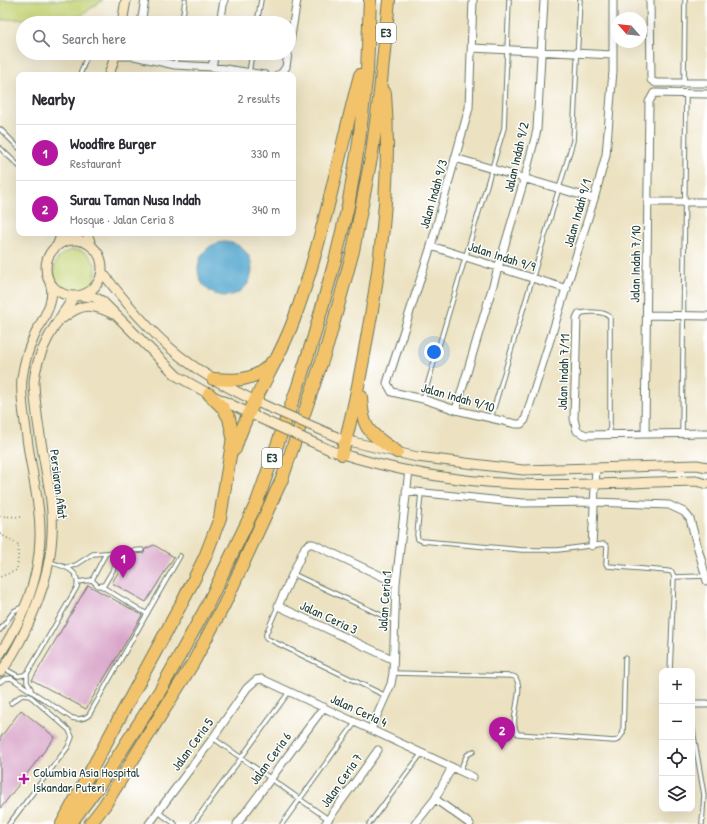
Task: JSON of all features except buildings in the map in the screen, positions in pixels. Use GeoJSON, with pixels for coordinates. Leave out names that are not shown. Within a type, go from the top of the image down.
{"type":"FeatureCollection","features":[{"type":"Feature","properties":{"kind":"highway","name":"E3"},"geometry":{"type":"LineString","coordinates":[[70,824],[100,784],[165,683],[206,608],[257,502],[298,386],[336,257],[348,206],[359,142],[370,0]]}},
{"type":"Feature","properties":{"kind":"highway","name":"E3"},"geometry":{"type":"LineString","coordinates":[[90,824],[104,806],[193,663],[224,605],[282,479],[328,343],[353,251],[372,154],[389,0]]}},
{"type":"Feature","properties":{"kind":"highway"},"geometry":{"type":"LineString","coordinates":[[229,470],[237,442],[255,416],[261,404],[306,284],[367,51]]}},
{"type":"Feature","properties":{"kind":"highway"},"geometry":{"type":"LineString","coordinates":[[337,452],[360,378],[382,250],[387,128],[383,65]]}},
{"type":"Feature","properties":{"kind":"highway"},"geometry":{"type":"LineString","coordinates":[[213,379],[235,381],[249,379],[265,370],[282,350]]}},
{"type":"Feature","properties":{"kind":"highway"},"geometry":{"type":"LineString","coordinates":[[360,378],[362,416],[366,428],[397,452]]}},
{"type":"Feature","properties":{"kind":"highway"},"geometry":{"type":"LineString","coordinates":[[62,824],[205,557],[220,518],[229,470],[233,437],[229,418],[223,408],[208,394]]}},
{"type":"Feature","properties":{"kind":"main road"},"geometry":{"type":"LineString","coordinates":[[123,16],[126,0]]}},
{"type":"Feature","properties":{"kind":"main road"},"geometry":{"type":"LineString","coordinates":[[110,72],[114,60]]}},
{"type":"Feature","properties":{"kind":"main road"},"geometry":{"type":"LineString","coordinates":[[61,236],[57,246],[47,259],[46,271],[50,283],[56,290],[64,295],[94,297],[102,301],[122,319],[155,355],[178,376],[208,394],[337,452],[408,470],[460,479],[520,484],[696,481],[707,484]]}},
{"type":"Feature","properties":{"kind":"main road"},"geometry":{"type":"LineString","coordinates":[[88,236],[91,245],[100,257],[102,272],[124,300],[188,363],[213,379],[261,404],[341,439],[397,452],[461,463],[523,470],[697,465],[707,468]]}},
{"type":"Feature","properties":{"kind":"main road"},"geometry":{"type":"LineString","coordinates":[[57,246],[74,240],[83,241],[91,245]]}},
{"type":"Feature","properties":{"kind":"main road"},"geometry":{"type":"LineString","coordinates":[[78,296],[95,287],[102,272]]}},
{"type":"Feature","properties":{"kind":"main road","name":"Persiaran Afiat"},"geometry":{"type":"LineString","coordinates":[[0,654],[16,629],[27,604],[37,567],[40,537],[23,404],[22,378],[34,337],[50,304],[53,291],[50,283]]}},
{"type":"Feature","properties":{"kind":"main road","name":"Persiaran Afiat"},"geometry":{"type":"LineString","coordinates":[[1,669],[30,621],[42,593],[49,562],[52,532],[50,495],[37,413],[34,382],[38,363],[57,322],[78,296]]}},
{"type":"Feature","properties":{"kind":"main road"},"geometry":{"type":"LineString","coordinates":[[57,322],[72,310],[90,305],[101,308],[122,319]]}},
{"type":"Feature","properties":{"kind":"main road"},"geometry":{"type":"LineString","coordinates":[[24,370],[36,373]]}},
{"type":"Feature","properties":{"kind":"street"},"geometry":{"type":"LineString","coordinates":[[142,16],[145,0]]}},
{"type":"Feature","properties":{"kind":"street"},"geometry":{"type":"LineString","coordinates":[[221,16],[224,0]]}},
{"type":"Feature","properties":{"kind":"street"},"geometry":{"type":"LineString","coordinates":[[294,16],[297,0]]}},
{"type":"Feature","properties":{"kind":"street","name":"Jalan Indah 9/3"},"geometry":{"type":"LineString","coordinates":[[389,389],[387,383],[431,246],[469,108],[473,0]]}},
{"type":"Feature","properties":{"kind":"street","name":"Jalan Indah 9/2"},"geometry":{"type":"LineString","coordinates":[[456,410],[526,177],[536,130],[544,0]]}},
{"type":"Feature","properties":{"kind":"street","name":"Jalan Indah 9/1"},"geometry":{"type":"LineString","coordinates":[[521,424],[525,420],[567,289],[606,155],[613,55],[613,0]]}},
{"type":"Feature","properties":{"kind":"street"},"geometry":{"type":"LineString","coordinates":[[650,0],[650,80],[656,83],[707,83]]}},
{"type":"Feature","properties":{"kind":"street"},"geometry":{"type":"LineString","coordinates":[[472,48],[613,55]]}},
{"type":"Feature","properties":{"kind":"street"},"geometry":{"type":"LineString","coordinates":[[154,60],[175,65],[212,67],[243,72]]}},
{"type":"Feature","properties":{"kind":"street"},"geometry":{"type":"LineString","coordinates":[[212,67],[214,60]]}},
{"type":"Feature","properties":{"kind":"street"},"geometry":{"type":"LineString","coordinates":[[282,72],[286,67],[287,60]]}},
{"type":"Feature","properties":{"kind":"street","name":"Jalan Indah 7/10"},"geometry":{"type":"LineString","coordinates":[[645,434],[649,102],[654,93],[686,94]]}},
{"type":"Feature","properties":{"kind":"street"},"geometry":{"type":"LineString","coordinates":[[686,94],[707,94]]}},
{"type":"Feature","properties":{"kind":"street"},"geometry":{"type":"LineString","coordinates":[[455,158],[526,177],[594,198]]}},
{"type":"Feature","properties":{"kind":"street"},"geometry":{"type":"LineString","coordinates":[[648,202],[707,202]]}},
{"type":"Feature","properties":{"kind":"street","name":"Jalan Indah 9/9"},"geometry":{"type":"LineString","coordinates":[[431,246],[567,289]]}},
{"type":"Feature","properties":{"kind":"street","name":"Jalan Indah 7/11"},"geometry":{"type":"LineString","coordinates":[[579,314],[577,318],[574,419],[577,431],[586,435],[610,434]]}},
{"type":"Feature","properties":{"kind":"street"},"geometry":{"type":"LineString","coordinates":[[647,315],[707,316]]}},
{"type":"Feature","properties":{"kind":"street","name":"Jalan Indah 9/10"},"geometry":{"type":"LineString","coordinates":[[389,389],[392,392],[423,399],[456,410],[521,424]]}},
{"type":"Feature","properties":{"kind":"street"},"geometry":{"type":"LineString","coordinates":[[610,434],[707,433]]}},
{"type":"Feature","properties":{"kind":"street"},"geometry":{"type":"LineString","coordinates":[[592,546],[596,468]]}},
{"type":"Feature","properties":{"kind":"street","name":"Jalan Ceria 1"},"geometry":{"type":"LineString","coordinates":[[371,729],[386,696],[393,673],[392,659],[396,583],[408,470]]}},
{"type":"Feature","properties":{"kind":"street"},"geometry":{"type":"LineString","coordinates":[[406,492],[523,503],[595,502],[669,505],[684,512],[690,519],[694,529],[706,579]]}},
{"type":"Feature","properties":{"kind":"street"},"geometry":{"type":"LineString","coordinates":[[278,606],[306,547],[309,544],[313,544],[396,583]]}},
{"type":"Feature","properties":{"kind":"street","name":"Jalan Ceria 3"},"geometry":{"type":"LineString","coordinates":[[278,606],[392,659]]}},
{"type":"Feature","properties":{"kind":"street","name":"Jalan Ceria 4"},"geometry":{"type":"LineString","coordinates":[[256,680],[268,681],[473,776]]}},
{"type":"Feature","properties":{"kind":"street","name":"Jalan Ceria 5"},"geometry":{"type":"LineString","coordinates":[[149,824],[213,738],[247,688],[256,680]]}},
{"type":"Feature","properties":{"kind":"street"},"geometry":{"type":"LineString","coordinates":[[695,704],[707,704]]}},
{"type":"Feature","properties":{"kind":"street","name":"Jalan Ceria 6"},"geometry":{"type":"LineString","coordinates":[[237,824],[324,707]]}},
{"type":"Feature","properties":{"kind":"street","name":"Jalan Ceria 7"},"geometry":{"type":"LineString","coordinates":[[326,822],[378,750]]}},
{"type":"Feature","properties":{"kind":"street"},"geometry":{"type":"LineString","coordinates":[[415,824],[435,799],[452,766]]}},
{"type":"Feature","properties":{"kind":"street"},"geometry":{"type":"LineString","coordinates":[[435,799],[470,824]]}},
{"type":"Feature","properties":{"kind":"street"},"geometry":{"type":"LineString","coordinates":[[326,822],[334,824]]}},
{"type":"Feature","properties":{"kind":"lane"},"geometry":{"type":"LineString","coordinates":[[183,16],[186,0]]}},
{"type":"Feature","properties":{"kind":"lane"},"geometry":{"type":"LineString","coordinates":[[258,16],[261,0]]}},
{"type":"Feature","properties":{"kind":"lane"},"geometry":{"type":"LineString","coordinates":[[423,399],[504,128],[509,0]]}},
{"type":"Feature","properties":{"kind":"lane"},"geometry":{"type":"LineString","coordinates":[[491,418],[573,141],[580,0]]}},
{"type":"Feature","properties":{"kind":"lane"},"geometry":{"type":"LineString","coordinates":[[684,0],[684,83]]}},
{"type":"Feature","properties":{"kind":"lane"},"geometry":{"type":"LineString","coordinates":[[81,72],[85,60]]}},
{"type":"Feature","properties":{"kind":"lane"},"geometry":{"type":"LineString","coordinates":[[175,65],[176,60]]}},
{"type":"Feature","properties":{"kind":"lane"},"geometry":{"type":"LineString","coordinates":[[249,72],[251,60]]}},
{"type":"Feature","properties":{"kind":"lane"},"geometry":{"type":"LineString","coordinates":[[682,433],[686,94]]}},
{"type":"Feature","properties":{"kind":"lane"},"geometry":{"type":"LineString","coordinates":[[0,129],[16,145]]}},
{"type":"Feature","properties":{"kind":"lane"},"geometry":{"type":"LineString","coordinates":[[0,148],[16,163]]}},
{"type":"Feature","properties":{"kind":"lane"},"geometry":{"type":"LineString","coordinates":[[579,314],[605,313],[610,317],[610,434]]}},
{"type":"Feature","properties":{"kind":"lane"},"geometry":{"type":"LineString","coordinates":[[420,493],[417,534],[418,539],[422,541],[529,550],[558,550],[604,544],[607,546],[606,564],[608,566],[667,570],[672,572],[674,577],[670,668]]}},
{"type":"Feature","properties":{"kind":"lane"},"geometry":{"type":"LineString","coordinates":[[68,567],[93,554],[142,550]]}},
{"type":"Feature","properties":{"kind":"lane"},"geometry":{"type":"LineString","coordinates":[[101,586],[104,585],[119,560],[118,555],[113,552]]}},
{"type":"Feature","properties":{"kind":"lane"},"geometry":{"type":"LineString","coordinates":[[92,580],[106,553]]}},
{"type":"Feature","properties":{"kind":"lane"},"geometry":{"type":"LineString","coordinates":[[0,682],[4,679],[11,678],[76,720],[89,715],[180,556]]}},
{"type":"Feature","properties":{"kind":"lane"},"geometry":{"type":"LineString","coordinates":[[33,691],[27,682],[28,672],[77,587],[78,582],[76,576],[68,567],[49,562]]}},
{"type":"Feature","properties":{"kind":"lane"},"geometry":{"type":"LineString","coordinates":[[293,574],[394,621]]}},
{"type":"Feature","properties":{"kind":"lane"},"geometry":{"type":"LineString","coordinates":[[674,577],[706,579]]}},
{"type":"Feature","properties":{"kind":"lane"},"geometry":{"type":"LineString","coordinates":[[92,580],[94,584],[101,586],[147,614]]}},
{"type":"Feature","properties":{"kind":"lane"},"geometry":{"type":"LineString","coordinates":[[78,582],[92,580]]}},
{"type":"Feature","properties":{"kind":"lane"},"geometry":{"type":"LineString","coordinates":[[0,630],[14,611],[27,604]]}},
{"type":"Feature","properties":{"kind":"lane"},"geometry":{"type":"LineString","coordinates":[[278,606],[266,634],[266,638],[386,696]]}},
{"type":"Feature","properties":{"kind":"lane"},"geometry":{"type":"LineString","coordinates":[[393,673],[512,676],[518,680],[519,684],[515,727],[518,734],[614,741],[618,740],[623,733],[625,658]]}},
{"type":"Feature","properties":{"kind":"lane"},"geometry":{"type":"LineString","coordinates":[[1,669],[18,676],[24,675],[28,672]]}},
{"type":"Feature","properties":{"kind":"lane"},"geometry":{"type":"LineString","coordinates":[[193,824],[290,691]]}},
{"type":"Feature","properties":{"kind":"lane"},"geometry":{"type":"LineString","coordinates":[[9,824],[68,747],[72,737],[69,730],[30,696],[22,694],[11,703]]}},
{"type":"Feature","properties":{"kind":"lane"},"geometry":{"type":"LineString","coordinates":[[282,824],[356,722]]}},
{"type":"Feature","properties":{"kind":"lane"},"geometry":{"type":"LineString","coordinates":[[213,738],[300,800],[326,822]]}},
{"type":"Feature","properties":{"kind":"lane"},"geometry":{"type":"LineString","coordinates":[[695,740],[706,795],[702,824]]}},
{"type":"Feature","properties":{"kind":"lane"},"geometry":{"type":"LineString","coordinates":[[460,770],[467,755],[474,751]]}},
{"type":"Feature","properties":{"kind":"lane"},"geometry":{"type":"LineString","coordinates":[[369,824],[422,752]]}},
{"type":"Feature","properties":{"kind":"lane"},"geometry":{"type":"LineString","coordinates":[[158,812],[175,824]]}},
{"type":"Feature","properties":{"kind":"path"},"geometry":{"type":"LineString","coordinates":[[0,516],[21,517]]}},
{"type":"Feature","properties":{"kind":"path"},"geometry":{"type":"LineString","coordinates":[[0,534],[19,545],[17,570],[0,577]]}},
{"type":"Feature","properties":{"kind":"green space"},"geometry":{"type":"Polygon","coordinates":[[[0,0],[103,0],[80,16],[16,16],[16,19],[0,20],[0,0]]]}},
{"type":"Feature","properties":{"kind":"green space"},"geometry":{"type":"Polygon","coordinates":[[[71,250],[79,250],[87,253],[93,259],[96,271],[93,283],[87,289],[79,292],[71,292],[63,289],[57,283],[54,275],[54,267],[57,259],[63,253],[71,250]]]}},
{"type":"Feature","properties":{"kind":"water"},"geometry":{"type":"Polygon","coordinates":[[[225,242],[235,244],[244,250],[250,259],[252,269],[250,279],[244,288],[235,294],[225,296],[215,294],[206,288],[200,279],[198,269],[200,259],[206,250],[215,244],[225,242]]]}},
{"type":"Feature","properties":{"kind":"place","name":"Woodfire Burger"},"geometry":{"type":"Point","coordinates":[123,578]}},
{"type":"Feature","properties":{"kind":"place","name":"Surau Taman Nusa Indah"},"geometry":{"type":"Point","coordinates":[502,750]}},
{"type":"Feature","properties":{"kind":"place","name":"Columbia Asia Hospital Iskandar Puteri"},"geometry":{"type":"Point","coordinates":[24,779]}}]}
